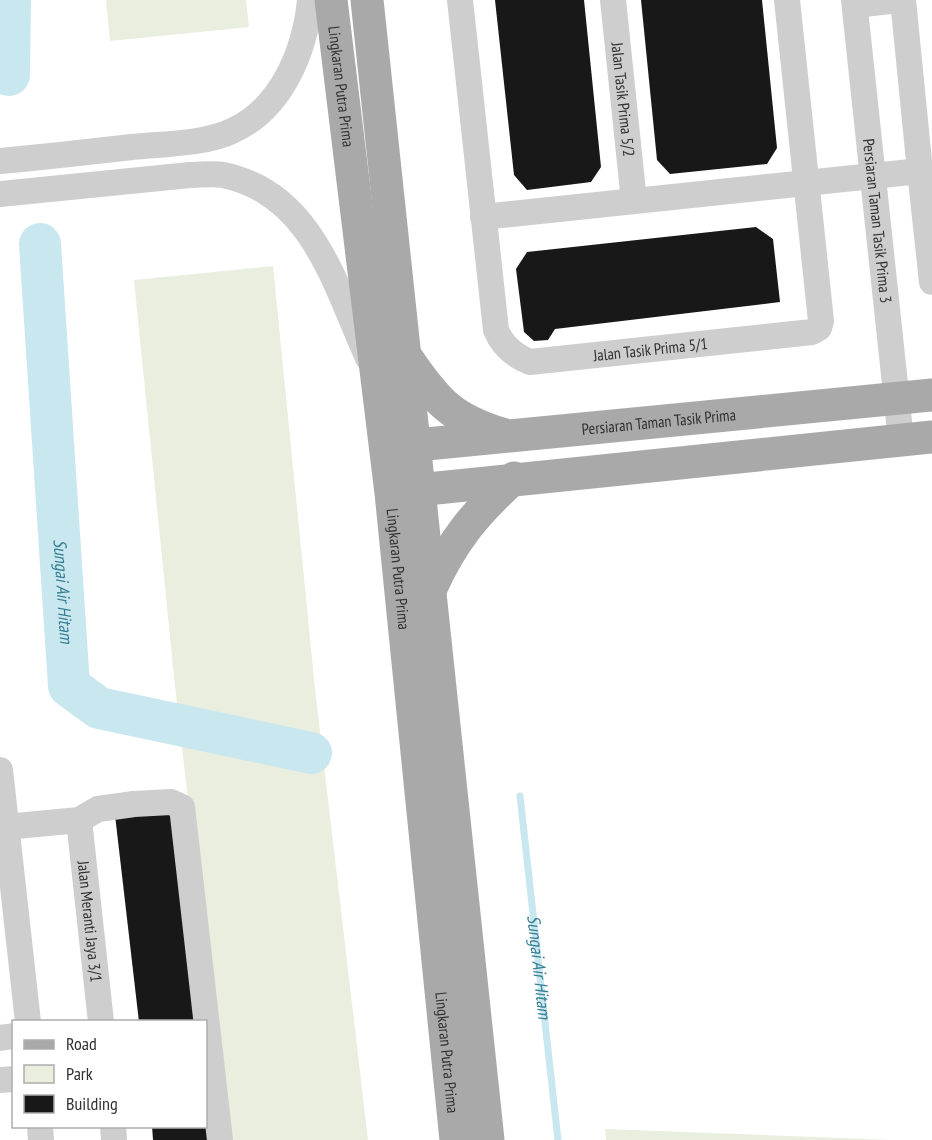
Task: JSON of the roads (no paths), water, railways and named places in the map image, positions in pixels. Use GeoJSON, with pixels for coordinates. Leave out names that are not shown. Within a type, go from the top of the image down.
{"type":"FeatureCollection","features":[{"type":"Feature","properties":{"kind":"main road","name":"Lingkaran Putra Prima"},"geometry":{"type":"LineString","coordinates":[[331,0],[377,377],[400,446],[406,491],[456,1140]]}},
{"type":"Feature","properties":{"kind":"main road","name":"Lingkaran Putra Prima"},"geometry":{"type":"LineString","coordinates":[[367,0],[406,357],[400,446]]}},
{"type":"Feature","properties":{"kind":"main road"},"geometry":{"type":"LineString","coordinates":[[406,357],[423,381],[447,407],[471,425],[510,436]]}},
{"type":"Feature","properties":{"kind":"main road","name":"Persiaran Taman Tasik Prima"},"geometry":{"type":"LineString","coordinates":[[400,446],[932,395]]}},
{"type":"Feature","properties":{"kind":"main road"},"geometry":{"type":"LineString","coordinates":[[406,491],[514,478],[917,439]]}},
{"type":"Feature","properties":{"kind":"main road"},"geometry":{"type":"LineString","coordinates":[[431,588],[446,554],[463,530],[514,478]]}},
{"type":"Feature","properties":{"kind":"main road","name":"Lingkaran Putra Prima"},"geometry":{"type":"LineString","coordinates":[[406,491],[431,588],[488,1140]]}},
{"type":"Feature","properties":{"kind":"street"},"geometry":{"type":"LineString","coordinates":[[0,161],[185,141],[230,133],[266,108],[279,92],[297,57],[310,0]]}},
{"type":"Feature","properties":{"kind":"street","name":"Jalan Tasik Prima 5/1"},"geometry":{"type":"LineString","coordinates":[[460,0],[496,330],[500,341],[521,359],[530,362],[812,332],[819,328],[821,321],[787,0]]}},
{"type":"Feature","properties":{"kind":"street","name":"Jalan Tasik Prima 5/2"},"geometry":{"type":"LineString","coordinates":[[613,0],[634,201]]}},
{"type":"Feature","properties":{"kind":"street"},"geometry":{"type":"LineString","coordinates":[[855,2],[901,0],[932,282]]}},
{"type":"Feature","properties":{"kind":"street","name":"Persiaran Taman Tasik Prima 3"},"geometry":{"type":"LineString","coordinates":[[855,2],[897,398],[917,439]]}},
{"type":"Feature","properties":{"kind":"street"},"geometry":{"type":"LineString","coordinates":[[483,217],[920,171]]}},
{"type":"Feature","properties":{"kind":"street"},"geometry":{"type":"LineString","coordinates":[[0,194],[221,174],[258,186],[291,209],[315,242],[377,377]]}},
{"type":"Feature","properties":{"kind":"street"},"geometry":{"type":"LineString","coordinates":[[0,770],[28,1020]]}},
{"type":"Feature","properties":{"kind":"street"},"geometry":{"type":"LineString","coordinates":[[6,827],[79,820],[98,809],[134,804],[171,802],[182,807],[206,1020]]}},
{"type":"Feature","properties":{"kind":"street","name":"Jalan Meranti Jaya 3/1"},"geometry":{"type":"LineString","coordinates":[[79,820],[101,1020]]}},
{"type":"Feature","properties":{"kind":"street"},"geometry":{"type":"LineString","coordinates":[[207,1026],[220,1140]]}},
{"type":"Feature","properties":{"kind":"waterway","name":"Sungai Air Hitam"},"geometry":{"type":"LineString","coordinates":[[9,75],[10,0]]}},
{"type":"Feature","properties":{"kind":"waterway","name":"Sungai Air Hitam"},"geometry":{"type":"LineString","coordinates":[[40,244],[69,686],[99,708],[311,753]]}},
{"type":"Feature","properties":{"kind":"waterway","name":"Sungai Air Hitam"},"geometry":{"type":"LineString","coordinates":[[520,796],[558,1140]]}}]}
